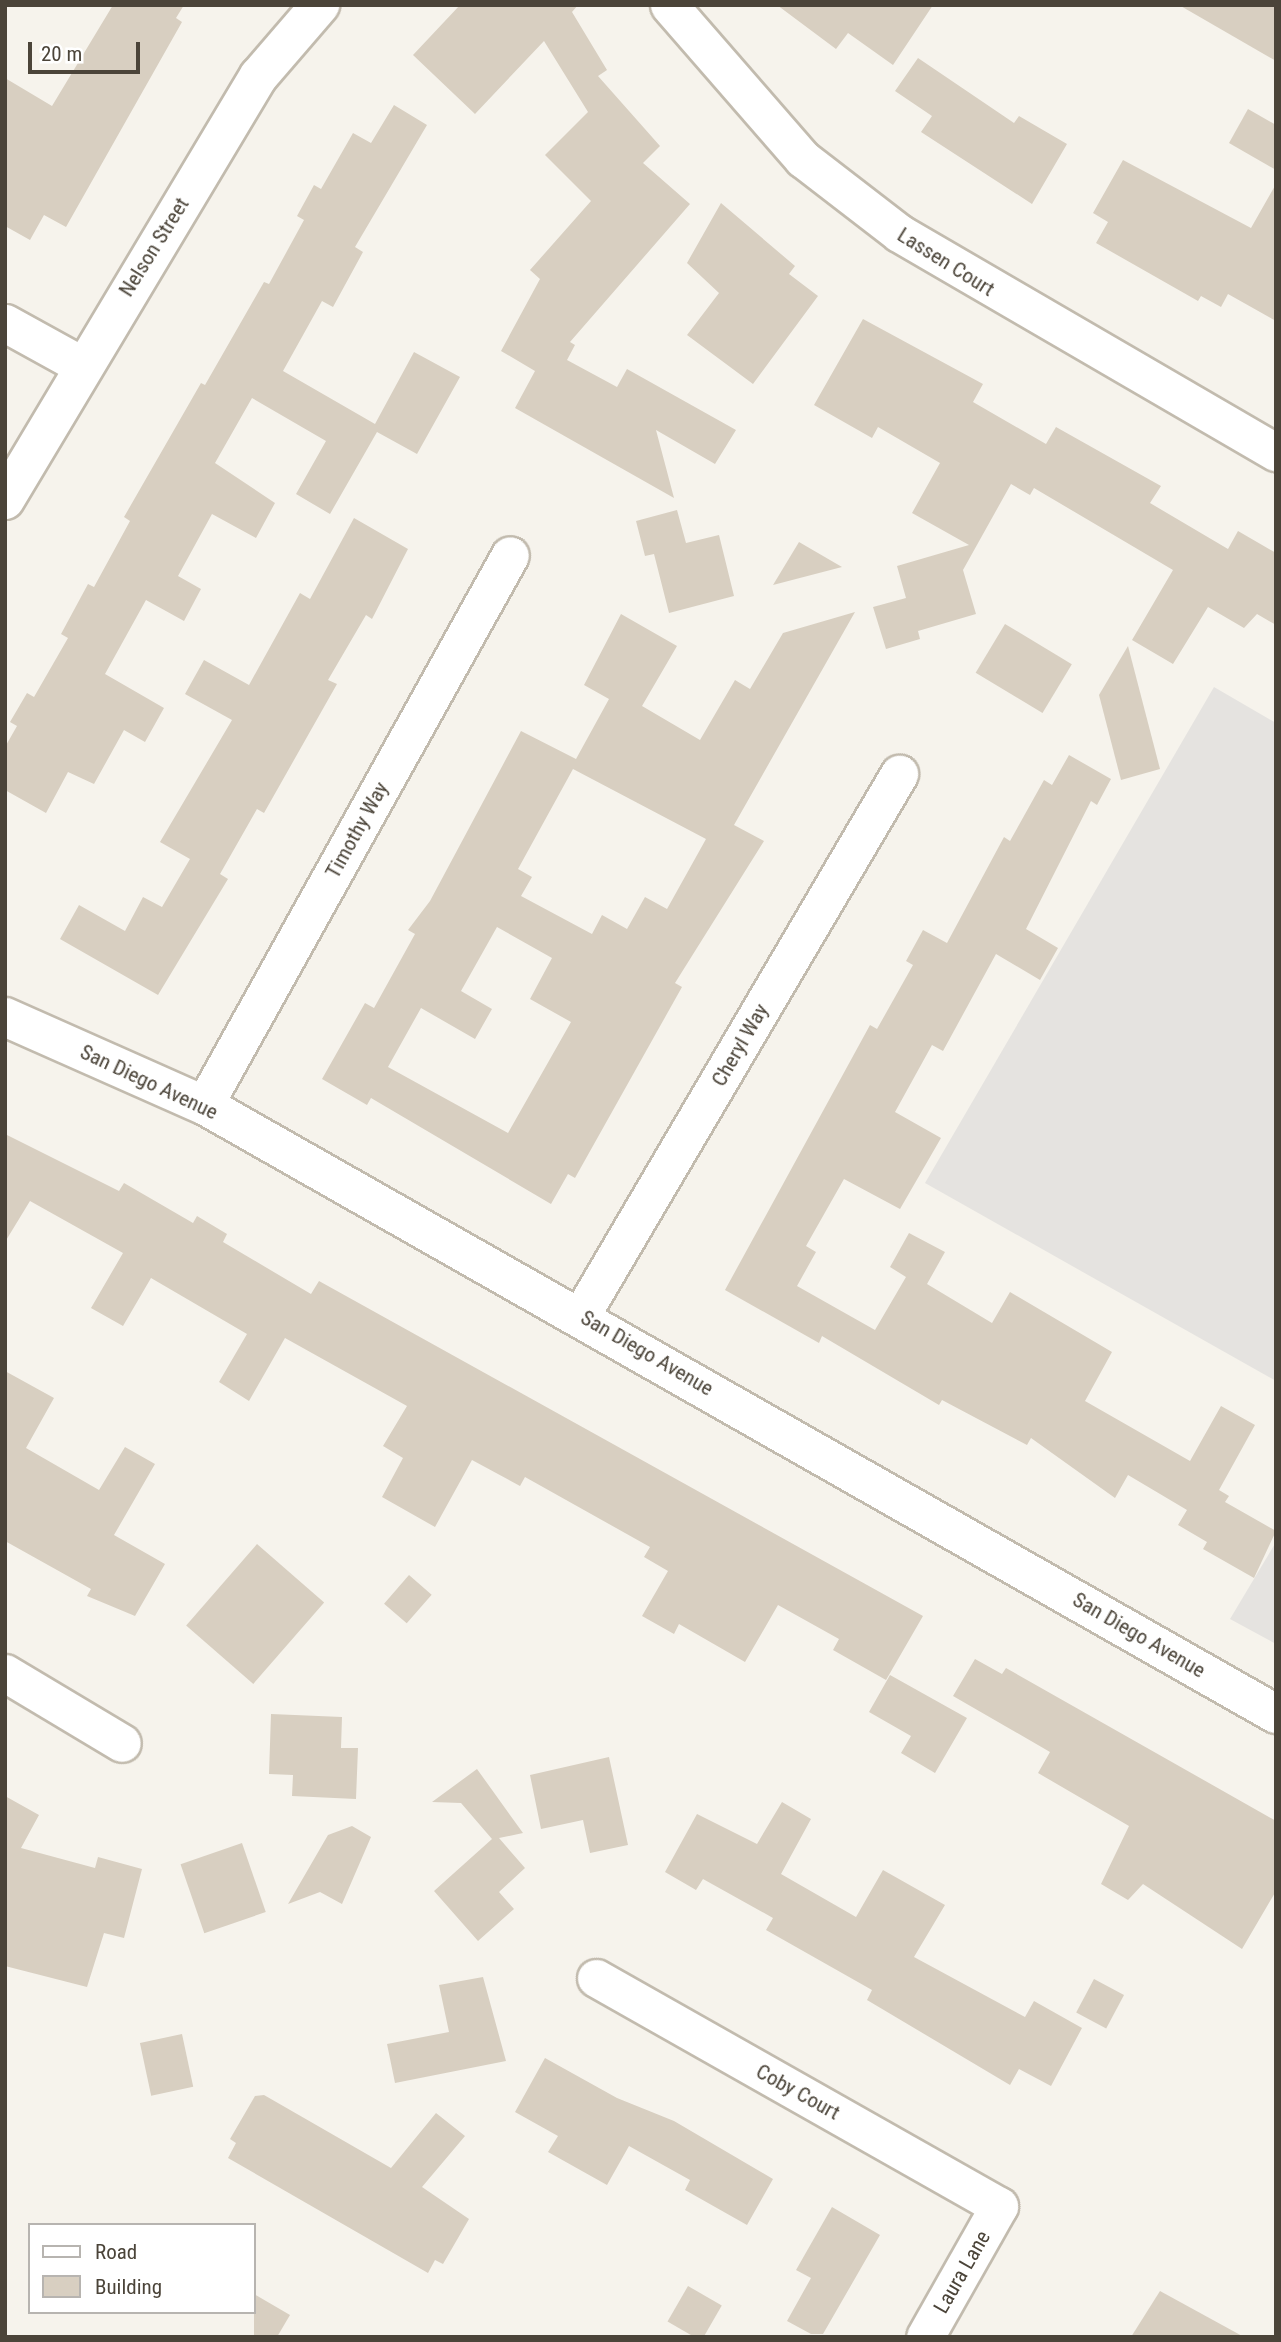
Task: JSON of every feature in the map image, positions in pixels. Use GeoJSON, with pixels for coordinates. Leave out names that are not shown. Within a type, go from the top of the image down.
{"type":"FeatureCollection","features":[{"type":"Feature","properties":{"kind":"street","name":"Nelson Street"},"geometry":{"type":"LineString","coordinates":[[5,500],[81,365],[260,76],[320,5]]}},
{"type":"Feature","properties":{"kind":"street","name":"Lassen Court"},"geometry":{"type":"LineString","coordinates":[[669,5],[803,159],[899,233],[1276,452]]}},
{"type":"Feature","properties":{"kind":"street"},"geometry":{"type":"LineString","coordinates":[[5,323],[81,365]]}},
{"type":"Feature","properties":{"kind":"street","name":"Timothy Way"},"geometry":{"type":"LineString","coordinates":[[204,1105],[510,555]]}},
{"type":"Feature","properties":{"kind":"street","name":"Cheryl Way"},"geometry":{"type":"LineString","coordinates":[[581,1315],[899,774]]}},
{"type":"Feature","properties":{"kind":"street","name":"San Diego Avenue"},"geometry":{"type":"LineString","coordinates":[[5,1017],[204,1105],[581,1315],[1276,1714]]}},
{"type":"Feature","properties":{"kind":"street"},"geometry":{"type":"LineString","coordinates":[[5,1673],[122,1743]]}},
{"type":"Feature","properties":{"kind":"street","name":"Coby Court"},"geometry":{"type":"LineString","coordinates":[[596,1978],[999,2206]]}},
{"type":"Feature","properties":{"kind":"street","name":"Laura Lane"},"geometry":{"type":"LineString","coordinates":[[925,2337],[999,2206]]}},
{"type":"Feature","properties":{"kind":"shaded area"},"geometry":{"type":"Polygon","coordinates":[[[1214,687],[1276,723],[1276,1381],[925,1183],[1214,687]]]}},
{"type":"Feature","properties":{"kind":"shaded area"},"geometry":{"type":"Polygon","coordinates":[[[1276,1542],[1276,1644],[1230,1619],[1276,1542]]]}},
{"type":"Feature","properties":{"kind":"building"},"geometry":{"type":"Polygon","coordinates":[[[113,5],[184,5],[176,18],[182,22],[66,227],[44,215],[30,240],[5,226],[5,78],[52,106],[113,5]]]}},
{"type":"Feature","properties":{"kind":"building"},"geometry":{"type":"Polygon","coordinates":[[[460,5],[578,5],[572,12],[607,70],[598,76],[660,146],[643,163],[690,204],[570,342],[575,345],[567,360],[617,387],[627,369],[736,430],[715,464],[656,430],[674,498],[515,408],[535,371],[501,351],[540,279],[530,270],[591,201],[545,155],[588,112],[544,41],[475,114],[413,55],[460,5]]]}},
{"type":"Feature","properties":{"kind":"building"},"geometry":{"type":"Polygon","coordinates":[[[777,5],[933,5],[893,65],[848,33],[836,49],[777,5]]]}},
{"type":"Feature","properties":{"kind":"building"},"geometry":{"type":"Polygon","coordinates":[[[1179,5],[1276,5],[1276,61],[1179,5]]]}},
{"type":"Feature","properties":{"kind":"building"},"geometry":{"type":"Polygon","coordinates":[[[918,58],[1014,123],[1019,116],[1067,144],[1032,204],[921,132],[932,116],[895,91],[918,58]]]}},
{"type":"Feature","properties":{"kind":"building"},"geometry":{"type":"Polygon","coordinates":[[[394,105],[427,125],[355,247],[363,252],[333,307],[322,301],[283,371],[375,424],[414,352],[460,377],[417,454],[377,432],[330,514],[296,494],[326,441],[252,398],[215,463],[275,503],[256,538],[212,514],[178,576],[201,589],[184,621],[146,600],[105,674],[164,708],[145,742],[124,730],[94,784],[68,772],[46,813],[5,790],[5,747],[17,726],[10,722],[27,693],[34,697],[68,638],[61,634],[88,584],[94,587],[130,521],[124,517],[201,383],[205,385],[264,282],[269,284],[304,220],[297,216],[314,185],[321,189],[353,133],[371,143],[394,105]]]}},
{"type":"Feature","properties":{"kind":"building"},"geometry":{"type":"Polygon","coordinates":[[[1248,109],[1276,125],[1276,170],[1229,143],[1248,109]]]}},
{"type":"Feature","properties":{"kind":"building"},"geometry":{"type":"Polygon","coordinates":[[[1123,160],[1251,228],[1276,184],[1276,321],[1228,294],[1221,307],[1201,296],[1198,301],[1096,243],[1108,222],[1093,213],[1123,160]]]}},
{"type":"Feature","properties":{"kind":"building"},"geometry":{"type":"Polygon","coordinates":[[[721,203],[795,266],[789,274],[818,296],[753,384],[687,335],[719,293],[687,263],[721,203]]]}},
{"type":"Feature","properties":{"kind":"building"},"geometry":{"type":"Polygon","coordinates":[[[863,319],[983,384],[973,402],[1046,444],[1056,427],[1161,486],[1150,503],[1228,549],[1238,531],[1276,553],[1276,625],[1257,614],[1244,628],[1208,607],[1173,664],[1132,640],[1173,570],[1034,488],[1030,495],[1011,484],[963,570],[976,614],[918,631],[920,639],[886,649],[873,607],[906,598],[897,566],[969,545],[912,513],[940,463],[878,427],[872,438],[814,405],[863,319]]]}},
{"type":"Feature","properties":{"kind":"building"},"geometry":{"type":"Polygon","coordinates":[[[677,510],[686,543],[719,535],[734,596],[669,613],[654,554],[645,556],[636,521],[677,510]]]}},
{"type":"Feature","properties":{"kind":"building"},"geometry":{"type":"Polygon","coordinates":[[[354,518],[408,549],[372,619],[366,615],[328,680],[337,684],[264,813],[257,809],[220,874],[228,879],[158,995],[60,939],[79,905],[125,931],[143,897],[162,907],[190,859],[160,842],[232,720],[185,694],[204,660],[249,685],[300,593],[310,599],[354,518]]]}},
{"type":"Feature","properties":{"kind":"building"},"geometry":{"type":"Polygon","coordinates":[[[799,542],[842,567],[773,585],[799,542]]]}},
{"type":"Feature","properties":{"kind":"building"},"geometry":{"type":"Polygon","coordinates":[[[855,612],[734,825],[764,841],[675,983],[682,987],[575,1178],[568,1174],[551,1204],[371,1098],[367,1105],[322,1079],[365,1003],[374,1008],[415,934],[408,930],[430,901],[521,731],[576,759],[609,699],[584,685],[621,614],[677,646],[642,706],[700,740],[735,680],[750,689],[783,633],[855,612]],[[573,769],[518,869],[532,877],[521,896],[592,934],[602,915],[627,929],[645,897],[667,909],[706,839],[573,769]],[[497,927],[461,991],[492,1009],[475,1039],[421,1008],[388,1067],[508,1133],[571,1022],[530,999],[552,958],[497,927]]]}},
{"type":"Feature","properties":{"kind":"building"},"geometry":{"type":"Polygon","coordinates":[[[1005,624],[1072,664],[1043,713],[976,673],[1005,624]]]}},
{"type":"Feature","properties":{"kind":"building"},"geometry":{"type":"Polygon","coordinates":[[[1128,646],[1160,769],[1121,780],[1099,695],[1128,646]]]}},
{"type":"Feature","properties":{"kind":"building"},"geometry":{"type":"Polygon","coordinates":[[[1069,755],[1111,779],[1097,805],[1091,801],[1026,929],[1058,948],[1040,980],[996,954],[943,1051],[932,1045],[895,1112],[941,1138],[900,1209],[844,1179],[806,1246],[816,1252],[797,1286],[875,1330],[906,1277],[890,1267],[909,1233],[945,1252],[927,1284],[992,1323],[1010,1292],[1112,1352],[1085,1401],[1190,1461],[1221,1406],[1255,1425],[1219,1490],[1229,1496],[1225,1502],[1276,1531],[1254,1578],[1203,1549],[1207,1542],[1178,1525],[1187,1510],[1128,1475],[1115,1498],[1031,1438],[1027,1445],[942,1400],[939,1405],[822,1336],[819,1343],[725,1290],[870,1025],[877,1029],[913,965],[906,961],[923,930],[947,943],[1004,837],[1010,841],[1044,780],[1052,785],[1069,755]]]}},
{"type":"Feature","properties":{"kind":"building"},"geometry":{"type":"Polygon","coordinates":[[[5,1134],[119,1191],[124,1183],[193,1223],[197,1216],[227,1234],[223,1242],[311,1294],[319,1281],[923,1616],[886,1680],[833,1650],[839,1639],[778,1605],[745,1662],[679,1624],[674,1634],[642,1616],[668,1571],[644,1557],[650,1547],[525,1477],[520,1486],[472,1460],[435,1527],[382,1497],[403,1458],[383,1446],[407,1406],[285,1338],[249,1401],[219,1382],[247,1334],[151,1278],[123,1326],[91,1308],[123,1253],[30,1201],[5,1242],[5,1134]]]}},
{"type":"Feature","properties":{"kind":"building"},"geometry":{"type":"Polygon","coordinates":[[[5,1371],[54,1398],[26,1448],[99,1490],[125,1447],[155,1464],[114,1535],[165,1564],[135,1616],[87,1596],[91,1589],[5,1541],[5,1371]]]}},
{"type":"Feature","properties":{"kind":"building"},"geometry":{"type":"Polygon","coordinates":[[[257,1544],[324,1602],[253,1684],[186,1626],[257,1544]]]}},
{"type":"Feature","properties":{"kind":"building"},"geometry":{"type":"Polygon","coordinates":[[[409,1575],[432,1595],[407,1623],[384,1604],[409,1575]]]}},
{"type":"Feature","properties":{"kind":"building"},"geometry":{"type":"Polygon","coordinates":[[[975,1659],[1002,1674],[1006,1668],[1276,1821],[1276,1891],[1242,1949],[1143,1884],[1128,1900],[1101,1884],[1129,1826],[1038,1773],[1050,1752],[953,1696],[975,1659]]]}},
{"type":"Feature","properties":{"kind":"building"},"geometry":{"type":"Polygon","coordinates":[[[890,1675],[967,1718],[935,1773],[901,1753],[911,1736],[869,1712],[890,1675]]]}},
{"type":"Feature","properties":{"kind":"building"},"geometry":{"type":"Polygon","coordinates":[[[271,1714],[342,1717],[341,1748],[358,1748],[356,1799],[292,1796],[293,1775],[269,1774],[271,1714]]]}},
{"type":"Feature","properties":{"kind":"building"},"geometry":{"type":"Polygon","coordinates":[[[609,1757],[628,1845],[590,1853],[583,1820],[541,1829],[530,1775],[609,1757]]]}},
{"type":"Feature","properties":{"kind":"building"},"geometry":{"type":"Polygon","coordinates":[[[477,1769],[523,1833],[499,1838],[525,1868],[499,1892],[514,1909],[478,1941],[434,1891],[492,1839],[461,1803],[432,1802],[477,1769]]]}},
{"type":"Feature","properties":{"kind":"building"},"geometry":{"type":"Polygon","coordinates":[[[5,1796],[39,1815],[21,1848],[95,1868],[98,1857],[142,1869],[124,1938],[104,1933],[87,1987],[5,1966],[5,1796]]]}},
{"type":"Feature","properties":{"kind":"building"},"geometry":{"type":"Polygon","coordinates":[[[782,1802],[811,1819],[781,1874],[856,1917],[883,1870],[945,1905],[914,1957],[1025,2017],[1034,2001],[1082,2028],[1051,2086],[1019,2069],[1010,2085],[867,2000],[872,1990],[766,1930],[773,1918],[703,1879],[696,1890],[665,1872],[697,1814],[757,1844],[782,1802]]]}},
{"type":"Feature","properties":{"kind":"building"},"geometry":{"type":"Polygon","coordinates":[[[352,1826],[371,1837],[342,1904],[320,1892],[288,1904],[328,1835],[352,1826]]]}},
{"type":"Feature","properties":{"kind":"building"},"geometry":{"type":"Polygon","coordinates":[[[242,1843],[266,1912],[204,1933],[181,1864],[242,1843]]]}},
{"type":"Feature","properties":{"kind":"building"},"geometry":{"type":"Polygon","coordinates":[[[483,1977],[506,2061],[395,2083],[387,2044],[449,2032],[439,1985],[483,1977]]]}},
{"type":"Feature","properties":{"kind":"building"},"geometry":{"type":"Polygon","coordinates":[[[1094,1979],[1124,1995],[1106,2029],[1076,2013],[1094,1979]]]}},
{"type":"Feature","properties":{"kind":"building"},"geometry":{"type":"Polygon","coordinates":[[[182,2034],[193,2087],[151,2096],[140,2043],[182,2034]]]}},
{"type":"Feature","properties":{"kind":"building"},"geometry":{"type":"Polygon","coordinates":[[[545,2058],[617,2098],[674,2121],[773,2179],[747,2225],[685,2190],[690,2180],[629,2146],[607,2185],[548,2152],[558,2136],[515,2112],[545,2058]]]}},
{"type":"Feature","properties":{"kind":"building"},"geometry":{"type":"Polygon","coordinates":[[[264,2095],[391,2168],[436,2113],[465,2136],[422,2187],[469,2219],[443,2264],[435,2260],[428,2273],[228,2158],[236,2143],[230,2139],[255,2096],[264,2095]]]}},
{"type":"Feature","properties":{"kind":"building"},"geometry":{"type":"Polygon","coordinates":[[[832,2207],[880,2235],[823,2334],[811,2334],[787,2321],[811,2278],[796,2270],[832,2207]]]}},
{"type":"Feature","properties":{"kind":"building"},"geometry":{"type":"Polygon","coordinates":[[[688,2286],[722,2306],[704,2337],[694,2337],[668,2322],[688,2286]]]}},
{"type":"Feature","properties":{"kind":"building"},"geometry":{"type":"Polygon","coordinates":[[[1160,2291],[1244,2337],[1131,2337],[1160,2291]]]}},
{"type":"Feature","properties":{"kind":"building"},"geometry":{"type":"Polygon","coordinates":[[[256,2295],[290,2315],[277,2337],[254,2337],[256,2295]]]}}]}
